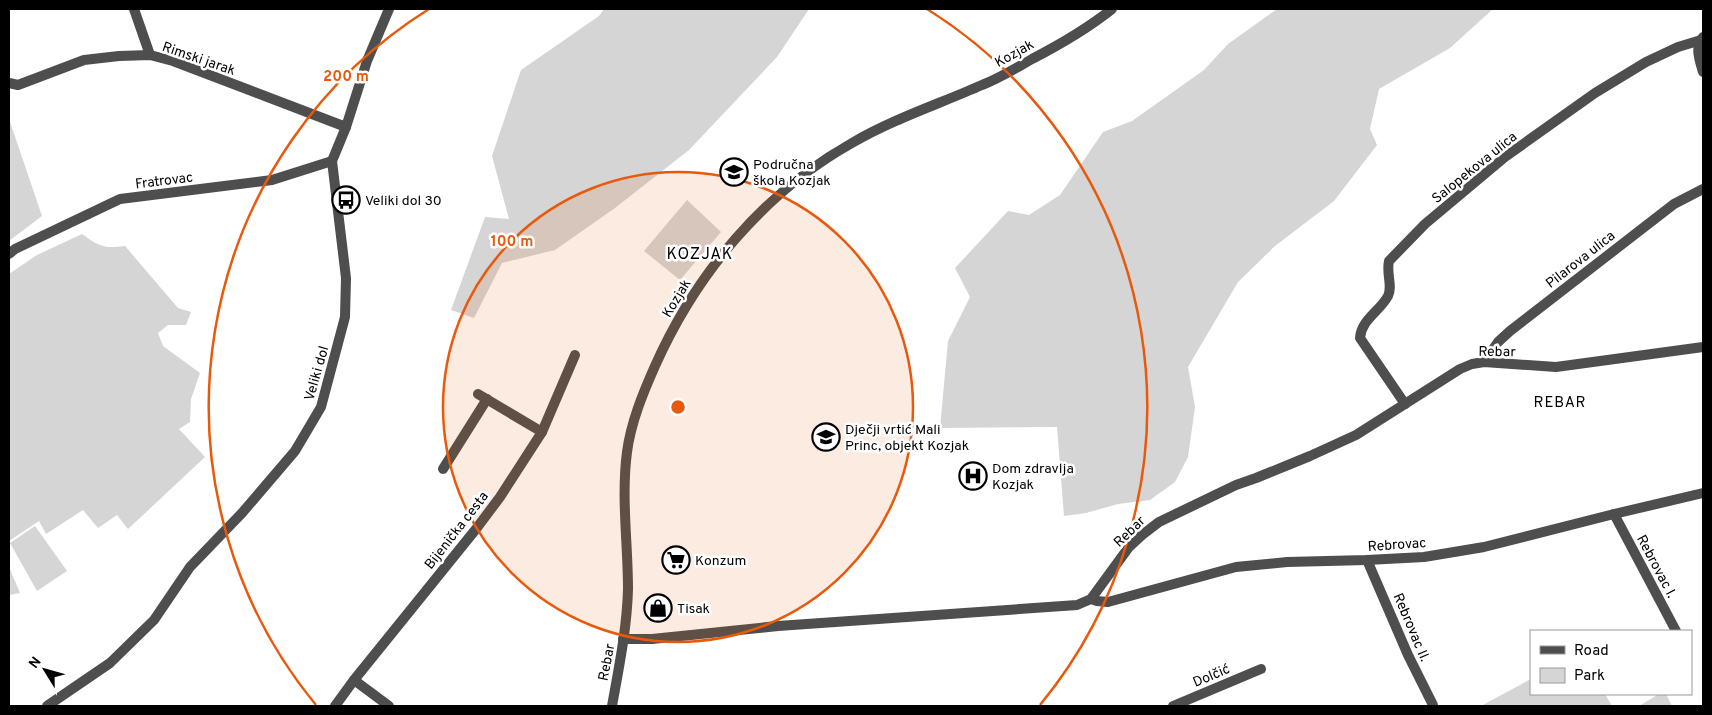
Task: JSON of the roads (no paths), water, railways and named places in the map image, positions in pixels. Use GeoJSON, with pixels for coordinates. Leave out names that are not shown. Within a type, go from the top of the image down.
{"type":"FeatureCollection","features":[{"type":"Feature","properties":{"kind":"street"},"geometry":{"type":"LineString","coordinates":[[134,9],[150,55]]}},
{"type":"Feature","properties":{"kind":"street","name":"Veliki dol"},"geometry":{"type":"LineString","coordinates":[[47,706],[110,663],[154,620],[190,567],[242,513],[296,451],[321,407],[345,317],[346,278],[332,161],[346,127],[367,61],[389,9]]}},
{"type":"Feature","properties":{"kind":"street","name":"Kozjak"},"geometry":{"type":"LineString","coordinates":[[623,639],[628,588],[624,511],[625,473],[634,421],[644,391],[666,343],[698,287],[725,251],[766,208],[821,162],[888,124],[1003,76],[1079,34],[1112,9]]}},
{"type":"Feature","properties":{"kind":"street","name":"Salopekova ulica"},"geometry":{"type":"LineString","coordinates":[[1702,38],[1698,47],[1698,56],[1703,72]]}},
{"type":"Feature","properties":{"kind":"street","name":"Salopekova ulica"},"geometry":{"type":"LineString","coordinates":[[1405,404],[1360,338],[1363,326],[1389,295],[1391,285],[1387,269],[1389,261],[1424,224],[1505,157],[1595,93],[1646,62],[1702,38]]}},
{"type":"Feature","properties":{"kind":"street","name":"Rimski jarak"},"geometry":{"type":"LineString","coordinates":[[9,83],[18,84],[84,60],[150,55],[173,61],[346,127]]}},
{"type":"Feature","properties":{"kind":"street","name":"Fratrovac"},"geometry":{"type":"LineString","coordinates":[[9,254],[15,249],[120,199],[272,180],[332,161]]}},
{"type":"Feature","properties":{"kind":"street","name":"Pilarova ulica"},"geometry":{"type":"LineString","coordinates":[[1484,362],[1498,342],[1510,331],[1674,204],[1703,188]]}},
{"type":"Feature","properties":{"kind":"street","name":"Rebar"},"geometry":{"type":"LineString","coordinates":[[612,706],[623,639],[652,640],[778,626],[1077,605],[1091,598],[1129,547],[1159,522],[1236,485],[1301,460],[1356,435],[1460,369],[1484,362],[1556,367],[1703,347]]}},
{"type":"Feature","properties":{"kind":"street","name":"Bijenička cesta"},"geometry":{"type":"LineString","coordinates":[[335,706],[500,497],[542,432],[575,355]]}},
{"type":"Feature","properties":{"kind":"street"},"geometry":{"type":"LineString","coordinates":[[443,469],[483,397],[542,432]]}},
{"type":"Feature","properties":{"kind":"street","name":"Rebrovac"},"geometry":{"type":"LineString","coordinates":[[1091,598],[1108,602],[1236,567],[1287,562],[1424,557],[1484,547],[1703,494]]}},
{"type":"Feature","properties":{"kind":"street","name":"Rebrovac I."},"geometry":{"type":"LineString","coordinates":[[1614,514],[1675,630]]}},
{"type":"Feature","properties":{"kind":"street","name":"Rebrovac II."},"geometry":{"type":"LineString","coordinates":[[1367,560],[1408,655],[1433,705]]}},
{"type":"Feature","properties":{"kind":"street","name":"Dolčić"},"geometry":{"type":"LineString","coordinates":[[1173,706],[1261,669]]}},
{"type":"Feature","properties":{"kind":"street"},"geometry":{"type":"LineString","coordinates":[[354,680],[389,706]]}},
{"type":"Feature","properties":{"kind":"place","name":"Područna škola Kozjak"},"geometry":{"type":"Point","coordinates":[734,172]}},
{"type":"Feature","properties":{"kind":"place","name":"Veliki dol 30"},"geometry":{"type":"Point","coordinates":[346,200]}},
{"type":"Feature","properties":{"kind":"place","name":"Dječji vrtić Mali Princ, objekt Kozjak"},"geometry":{"type":"Point","coordinates":[826,437]}},
{"type":"Feature","properties":{"kind":"place","name":"Dom zdravlja Kozjak"},"geometry":{"type":"Point","coordinates":[973,476]}},
{"type":"Feature","properties":{"kind":"place","name":"Konzum"},"geometry":{"type":"Point","coordinates":[676,560]}},
{"type":"Feature","properties":{"kind":"place","name":"Tisak"},"geometry":{"type":"Point","coordinates":[658,608]}},
{"type":"Feature","properties":{"kind":"district","name":"KOZJAK"},"geometry":{"type":"Point","coordinates":[700,253]}},
{"type":"Feature","properties":{"kind":"district","name":"REBAR"},"geometry":{"type":"Point","coordinates":[1560,402]}}]}
